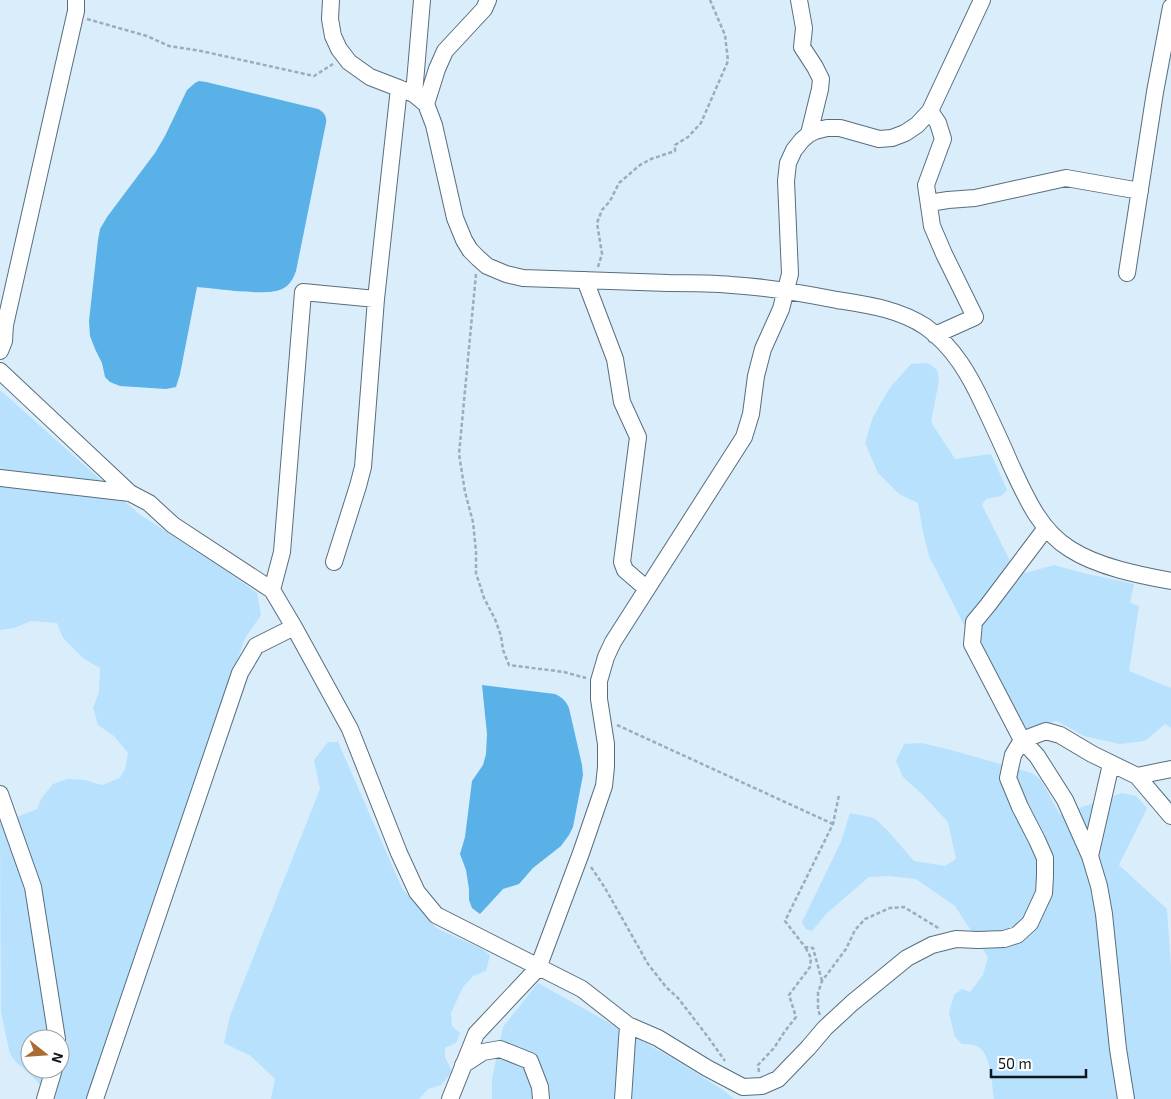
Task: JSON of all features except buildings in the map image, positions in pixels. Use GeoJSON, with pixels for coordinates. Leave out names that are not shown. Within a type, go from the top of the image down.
{"type":"FeatureCollection","features":[{"type":"Feature","properties":{"kind":"street"},"geometry":{"type":"LineString","coordinates":[[331,0],[330,19],[333,36],[339,49],[358,70],[413,95],[434,125],[455,218],[470,250],[487,266],[506,274],[523,278],[731,285],[786,290],[886,308],[909,317],[928,328],[956,356],[966,370],[1025,495],[1054,537],[1070,550],[1100,563],[1145,576],[1171,581]]}},
{"type":"Feature","properties":{"kind":"street"},"geometry":{"type":"LineString","coordinates":[[334,562],[363,466],[376,299],[413,95],[422,0]]}},
{"type":"Feature","properties":{"kind":"street"},"geometry":{"type":"LineString","coordinates":[[413,95],[437,69],[445,51],[484,9],[488,0]]}},
{"type":"Feature","properties":{"kind":"street"},"geometry":{"type":"LineString","coordinates":[[799,0],[804,28],[802,47],[821,78],[809,134]]}},
{"type":"Feature","properties":{"kind":"street"},"geometry":{"type":"LineString","coordinates":[[450,1099],[476,1034],[538,968],[581,853],[604,786],[606,744],[599,699],[599,681],[606,657],[613,642],[744,437],[751,414],[756,376],[763,350],[780,310],[790,274],[786,182],[788,163],[794,150],[809,134],[827,128],[840,128],[879,139],[892,138],[917,126],[930,110],[982,0]]}},
{"type":"Feature","properties":{"kind":"street"},"geometry":{"type":"LineString","coordinates":[[0,351],[4,341],[5,325],[76,8]]}},
{"type":"Feature","properties":{"kind":"street"},"geometry":{"type":"LineString","coordinates":[[1127,273],[1155,92],[1171,8]]}},
{"type":"Feature","properties":{"kind":"street"},"geometry":{"type":"LineString","coordinates":[[930,110],[938,123],[943,139],[926,185],[932,226],[975,317],[935,335]]}},
{"type":"Feature","properties":{"kind":"street"},"geometry":{"type":"LineString","coordinates":[[929,203],[976,198],[1066,178],[1140,191]]}},
{"type":"Feature","properties":{"kind":"street"},"geometry":{"type":"LineString","coordinates":[[590,280],[615,359],[622,402],[638,437],[622,562],[625,570],[647,589]]}},
{"type":"Feature","properties":{"kind":"street"},"geometry":{"type":"LineString","coordinates":[[272,590],[282,552],[303,292],[376,299]]}},
{"type":"Feature","properties":{"kind":"street"},"geometry":{"type":"LineString","coordinates":[[0,372],[130,492],[149,503],[173,525],[272,590],[350,729],[399,853],[417,892],[436,915],[582,989],[628,1025],[658,1038],[707,1068],[743,1087],[762,1086],[778,1079],[825,1028],[907,958],[932,945],[956,939],[1004,939],[1017,935],[1030,923],[1044,893],[1045,858],[1008,778],[1012,756],[1022,740],[1046,731],[1060,734],[1111,764],[1137,776],[1171,816]]}},
{"type":"Feature","properties":{"kind":"street"},"geometry":{"type":"LineString","coordinates":[[0,478],[130,492]]}},
{"type":"Feature","properties":{"kind":"street"},"geometry":{"type":"LineString","coordinates":[[1046,528],[974,622],[972,644],[1022,740],[1037,756],[1065,800],[1090,856],[1099,886],[1104,914],[1118,1049],[1126,1099]]}},
{"type":"Feature","properties":{"kind":"street"},"geometry":{"type":"LineString","coordinates":[[95,1099],[240,673],[256,646],[294,627]]}},
{"type":"Feature","properties":{"kind":"street"},"geometry":{"type":"LineString","coordinates":[[1090,856],[1111,764]]}},
{"type":"Feature","properties":{"kind":"street"},"geometry":{"type":"LineString","coordinates":[[1137,776],[1171,769]]}},
{"type":"Feature","properties":{"kind":"street"},"geometry":{"type":"LineString","coordinates":[[0,794],[33,887],[55,1029]]}},
{"type":"Feature","properties":{"kind":"street"},"geometry":{"type":"LineString","coordinates":[[623,1099],[628,1025]]}},
{"type":"Feature","properties":{"kind":"street"},"geometry":{"type":"LineString","coordinates":[[463,1065],[483,1052],[500,1049],[530,1061],[540,1087],[541,1099]]}},
{"type":"Feature","properties":{"kind":"street"},"geometry":{"type":"LineString","coordinates":[[45,1099],[51,1079]]}},
{"type":"Feature","properties":{"kind":"path"},"geometry":{"type":"LineString","coordinates":[[590,280],[602,254],[597,222],[618,183],[640,165],[675,151],[675,145],[688,137],[701,123],[728,61],[725,35],[710,0]]}},
{"type":"Feature","properties":{"kind":"path"},"geometry":{"type":"LineString","coordinates":[[76,8],[169,46],[201,51],[314,76],[346,57]]}},
{"type":"Feature","properties":{"kind":"path"},"geometry":{"type":"LineString","coordinates":[[478,258],[460,454],[473,522],[476,573],[484,598],[495,618],[509,665],[564,672],[599,681]]}},
{"type":"Feature","properties":{"kind":"path"},"geometry":{"type":"LineString","coordinates":[[602,718],[833,824]]}},
{"type":"Feature","properties":{"kind":"path"},"geometry":{"type":"LineString","coordinates":[[762,1086],[758,1065],[774,1048],[796,1017],[788,994],[810,967],[811,958],[785,921],[833,824],[839,795]]}},
{"type":"Feature","properties":{"kind":"path"},"geometry":{"type":"LineString","coordinates":[[581,853],[604,888],[648,964],[666,987],[678,998],[728,1066]]}},
{"type":"Feature","properties":{"kind":"path"},"geometry":{"type":"LineString","coordinates":[[825,1028],[818,1010],[818,993],[822,981],[846,949],[855,930],[865,919],[890,908],[904,907],[956,939]]}},
{"type":"Feature","properties":{"kind":"path"},"geometry":{"type":"LineString","coordinates":[[805,947],[813,948],[822,981]]}},
{"type":"Feature","properties":{"kind":"shaded area"},"geometry":{"type":"Polygon","coordinates":[[[928,363],[937,370],[939,381],[931,422],[955,459],[991,454],[1007,490],[1001,496],[986,499],[982,505],[1012,565],[1026,573],[1054,565],[1134,584],[1130,603],[1139,606],[1129,671],[1171,688],[1171,728],[1165,724],[1145,741],[1119,744],[1084,736],[1057,721],[1026,729],[966,629],[929,556],[918,503],[899,494],[878,473],[865,443],[873,417],[889,389],[911,364],[928,363]]]}},
{"type":"Feature","properties":{"kind":"shaded area"},"geometry":{"type":"Polygon","coordinates":[[[0,390],[139,514],[257,593],[261,615],[245,638],[87,1099],[51,1099],[35,1079],[70,1079],[70,1029],[20,1029],[20,1066],[10,1054],[1,1012],[0,824],[37,809],[41,799],[53,784],[68,779],[84,780],[102,785],[120,778],[125,769],[128,753],[114,736],[98,725],[93,708],[99,692],[100,668],[84,659],[63,638],[57,623],[31,621],[14,628],[0,630],[0,390]]]}},
{"type":"Feature","properties":{"kind":"shaded area"},"geometry":{"type":"Polygon","coordinates":[[[328,742],[338,742],[402,888],[436,928],[480,948],[490,955],[486,971],[473,976],[463,987],[451,1013],[452,1026],[460,1033],[456,1043],[445,1048],[445,1057],[452,1072],[441,1085],[428,1089],[419,1099],[271,1099],[275,1079],[251,1056],[224,1043],[230,1016],[320,789],[314,760],[328,742]]]}},
{"type":"Feature","properties":{"kind":"shaded area"},"geometry":{"type":"Polygon","coordinates":[[[921,743],[1032,773],[1041,780],[1060,815],[1122,793],[1136,796],[1147,808],[1119,865],[1167,909],[1171,967],[1171,1099],[994,1099],[990,1072],[984,1053],[977,1046],[962,1044],[955,1037],[949,1013],[954,995],[962,989],[970,992],[983,975],[988,957],[955,906],[916,879],[889,876],[869,877],[827,913],[812,931],[806,929],[802,922],[841,842],[850,813],[874,818],[914,861],[945,866],[956,859],[948,822],[903,777],[896,761],[904,744],[921,743]]]}},
{"type":"Feature","properties":{"kind":"shaded area"},"geometry":{"type":"Polygon","coordinates":[[[538,983],[672,1058],[734,1099],[492,1099],[492,1079],[503,1027],[538,983]]]}},
{"type":"Feature","properties":{"kind":"water"},"geometry":{"type":"Polygon","coordinates":[[[199,81],[318,109],[325,114],[326,123],[296,271],[287,286],[275,291],[253,292],[197,287],[176,387],[166,389],[120,386],[110,382],[105,377],[102,363],[90,336],[89,321],[100,229],[155,153],[187,90],[199,81]]]}},
{"type":"Feature","properties":{"kind":"water"},"geometry":{"type":"Polygon","coordinates":[[[482,685],[555,694],[562,698],[569,708],[583,775],[573,827],[561,846],[533,868],[519,884],[503,889],[480,914],[472,908],[469,900],[466,870],[460,854],[465,837],[472,781],[483,765],[486,754],[487,734],[482,685]]]}}]}
